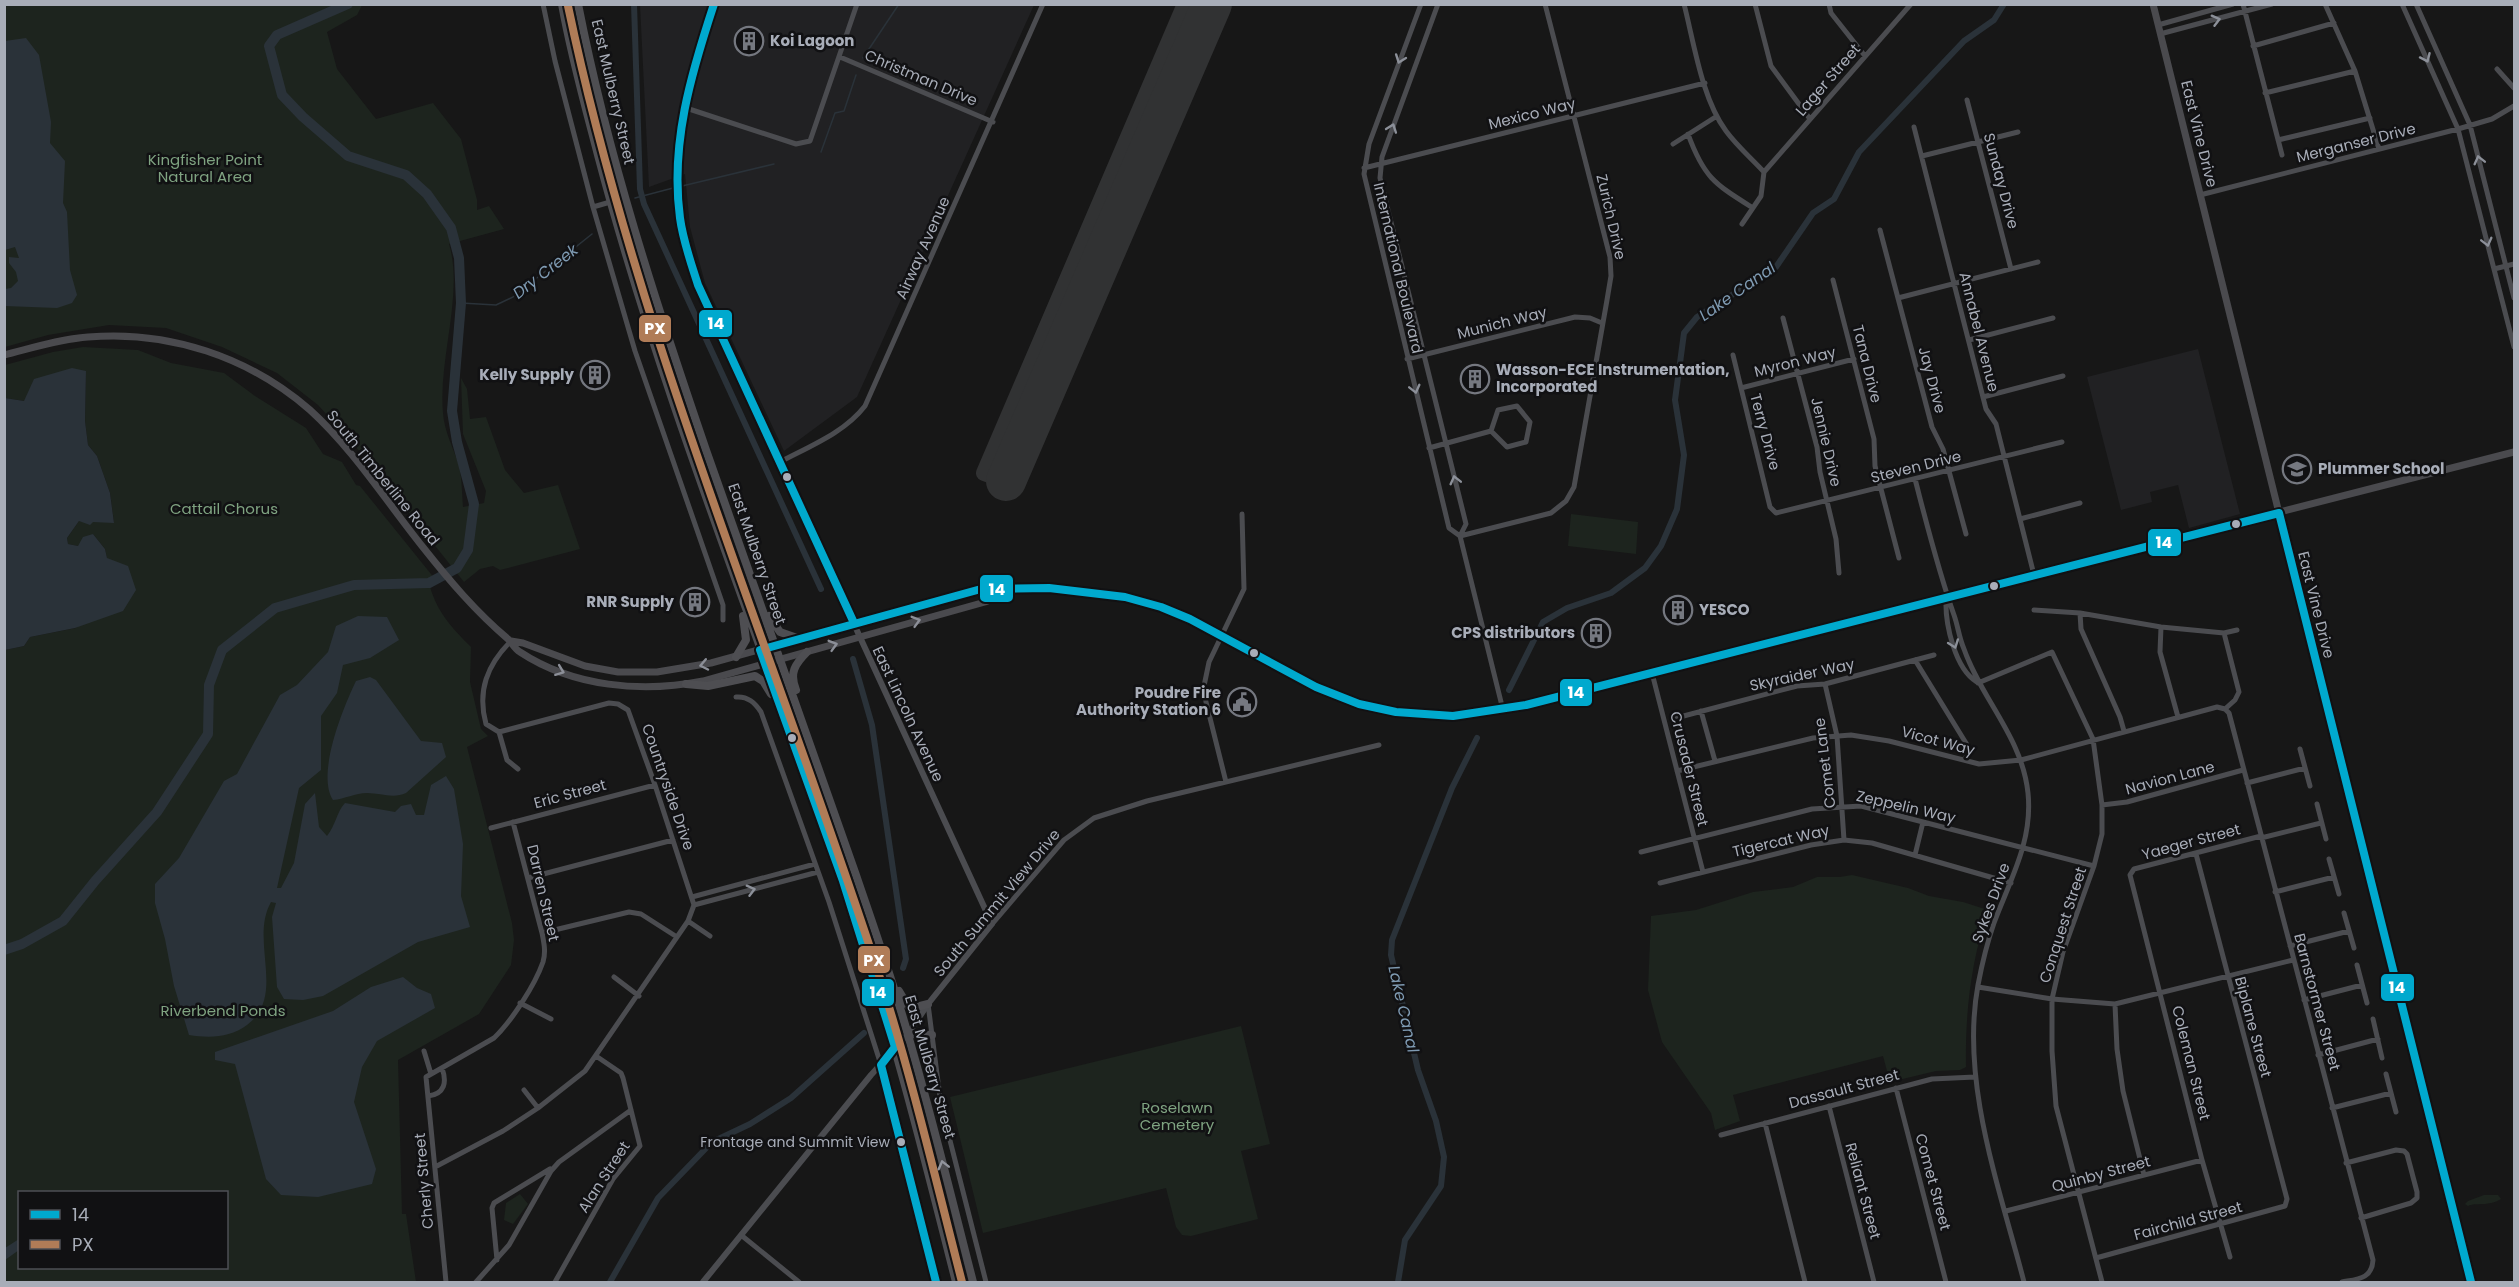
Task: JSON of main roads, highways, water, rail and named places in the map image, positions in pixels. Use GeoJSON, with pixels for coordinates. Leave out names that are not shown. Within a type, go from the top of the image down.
{"type":"FeatureCollection","features":[{"type":"Feature","properties":{"kind":"highway","name":"East Mulberry Street"},"geometry":{"type":"LineString","coordinates":[[562,4],[610,202],[640,305],[850,902],[895,1047],[956,1282]]}},
{"type":"Feature","properties":{"kind":"highway","name":"East Mulberry Street"},"geometry":{"type":"LineString","coordinates":[[578,4],[624,198],[674,355],[908,1034],[973,1282]]}},
{"type":"Feature","properties":{"kind":"highway"},"geometry":{"type":"LineString","coordinates":[[706,496],[709,518],[746,625],[746,640],[736,657]]}},
{"type":"Feature","properties":{"kind":"highway"},"geometry":{"type":"LineString","coordinates":[[730,519],[745,549],[772,622],[784,635],[800,639]]}},
{"type":"Feature","properties":{"kind":"highway"},"geometry":{"type":"LineString","coordinates":[[807,652],[793,668],[794,684],[831,792],[834,814]]}},
{"type":"Feature","properties":{"kind":"highway"},"geometry":{"type":"LineString","coordinates":[[686,684],[708,686],[751,676],[763,681],[770,690],[794,758],[813,796]]}},
{"type":"Feature","properties":{"kind":"highway"},"geometry":{"type":"LineString","coordinates":[[883,957],[906,1003],[912,1007],[928,1004]]}},
{"type":"Feature","properties":{"kind":"highway"},"geometry":{"type":"LineString","coordinates":[[908,1034],[932,1035]]}},
{"type":"Feature","properties":{"kind":"main road","name":"East Vine Drive"},"geometry":{"type":"LineString","coordinates":[[2153,4],[2279,513]]}},
{"type":"Feature","properties":{"kind":"main road","name":"South Timberline Road"},"geometry":{"type":"LineString","coordinates":[[4,355],[46,344],[88,337],[132,336],[168,341],[208,351],[243,365],[284,389],[311,411],[338,440],[461,596],[490,625],[511,641],[517,651],[586,680],[607,685],[633,687],[686,684],[985,602],[1017,590]]}},
{"type":"Feature","properties":{"kind":"main road","name":"South Timberline Road"},"geometry":{"type":"LineString","coordinates":[[511,641],[523,643],[585,666],[618,672],[678,670],[736,657],[981,589],[1049,588],[1125,597],[1181,615],[1316,687],[1359,704],[1422,715],[1476,714],[1503,710],[1652,673],[2514,452]]}},
{"type":"Feature","properties":{"kind":"waterway"},"geometry":{"type":"LineString","coordinates":[[4,950],[22,944],[63,921],[95,881],[157,812],[208,734],[209,685],[222,650],[275,608],[354,585],[429,583],[457,568],[468,550],[474,504],[457,442],[452,411],[461,303],[459,258],[451,228],[427,194],[406,175],[348,156],[303,117],[282,95],[269,46],[277,35],[348,4]]}},
{"type":"Feature","properties":{"kind":"waterway"},"geometry":{"type":"LineString","coordinates":[[634,4],[640,189],[644,204],[821,589]]}},
{"type":"Feature","properties":{"kind":"waterway","name":"Dry Creek"},"geometry":{"type":"LineString","coordinates":[[863,58],[899,4]]}},
{"type":"Feature","properties":{"kind":"waterway","name":"Lake Canal"},"geometry":{"type":"LineString","coordinates":[[1509,690],[1543,622],[1567,608],[1611,593],[1645,568],[1661,546],[1677,509],[1684,455],[1675,400],[1684,333],[1697,317],[1776,267],[1813,213],[1834,199],[1859,152],[1964,41],[1994,20],[2004,4]]}},
{"type":"Feature","properties":{"kind":"waterway","name":"Dry Creek"},"geometry":{"type":"LineString","coordinates":[[821,152],[835,113],[844,111],[856,75]]}},
{"type":"Feature","properties":{"kind":"waterway","name":"Dry Creek"},"geometry":{"type":"LineString","coordinates":[[678,187],[774,164]]}},
{"type":"Feature","properties":{"kind":"waterway","name":"Dry Creek"},"geometry":{"type":"LineString","coordinates":[[635,198],[673,188]]}},
{"type":"Feature","properties":{"kind":"waterway","name":"Dry Creek"},"geometry":{"type":"LineString","coordinates":[[461,303],[496,305],[513,297],[592,234]]}},
{"type":"Feature","properties":{"kind":"waterway"},"geometry":{"type":"LineString","coordinates":[[853,659],[872,725],[906,959],[903,968]]}},
{"type":"Feature","properties":{"kind":"waterway","name":"Lake Canal"},"geometry":{"type":"LineString","coordinates":[[1398,1282],[1405,1240],[1441,1186],[1444,1157],[1436,1121],[1418,1070],[1391,955],[1392,940],[1452,788],[1477,738]]}},
{"type":"Feature","properties":{"kind":"waterway"},"geometry":{"type":"LineString","coordinates":[[610,1282],[658,1198],[712,1142],[750,1124],[791,1098],[864,1033]]}},
{"type":"Feature","properties":{"kind":"place","name":"Koi Lagoon"},"geometry":{"type":"Point","coordinates":[749,41]}},
{"type":"Feature","properties":{"kind":"place","name":"Kelly Supply"},"geometry":{"type":"Point","coordinates":[595,375]}},
{"type":"Feature","properties":{"kind":"place","name":"Wasson-ECE Instrumentation, Incorporated"},"geometry":{"type":"Point","coordinates":[1475,379]}},
{"type":"Feature","properties":{"kind":"place","name":"Plummer School"},"geometry":{"type":"Point","coordinates":[2297,469]}},
{"type":"Feature","properties":{"kind":"place","name":"RNR Supply"},"geometry":{"type":"Point","coordinates":[695,602]}},
{"type":"Feature","properties":{"kind":"place","name":"YESCO"},"geometry":{"type":"Point","coordinates":[1678,610]}},
{"type":"Feature","properties":{"kind":"place","name":"CPS distributors"},"geometry":{"type":"Point","coordinates":[1596,633]}},
{"type":"Feature","properties":{"kind":"place","name":"Poudre Fire Authority Station 6"},"geometry":{"type":"Point","coordinates":[1242,702]}},
{"type":"Feature","properties":{"kind":"place","name":"Frontage and Summit View"},"geometry":{"type":"Point","coordinates":[901,1142]}},
{"type":"Feature","properties":{"kind":"park label","name":"Kingfisher Point Natural Area"},"geometry":{"type":"Point","coordinates":[205,168]}},
{"type":"Feature","properties":{"kind":"park label","name":"Cattail Chorus"},"geometry":{"type":"Point","coordinates":[224,509]}},
{"type":"Feature","properties":{"kind":"park label","name":"Riverbend Ponds"},"geometry":{"type":"Point","coordinates":[223,1011]}},
{"type":"Feature","properties":{"kind":"park label","name":"Roselawn Cemetery"},"geometry":{"type":"Point","coordinates":[1177,1116]}}]}
